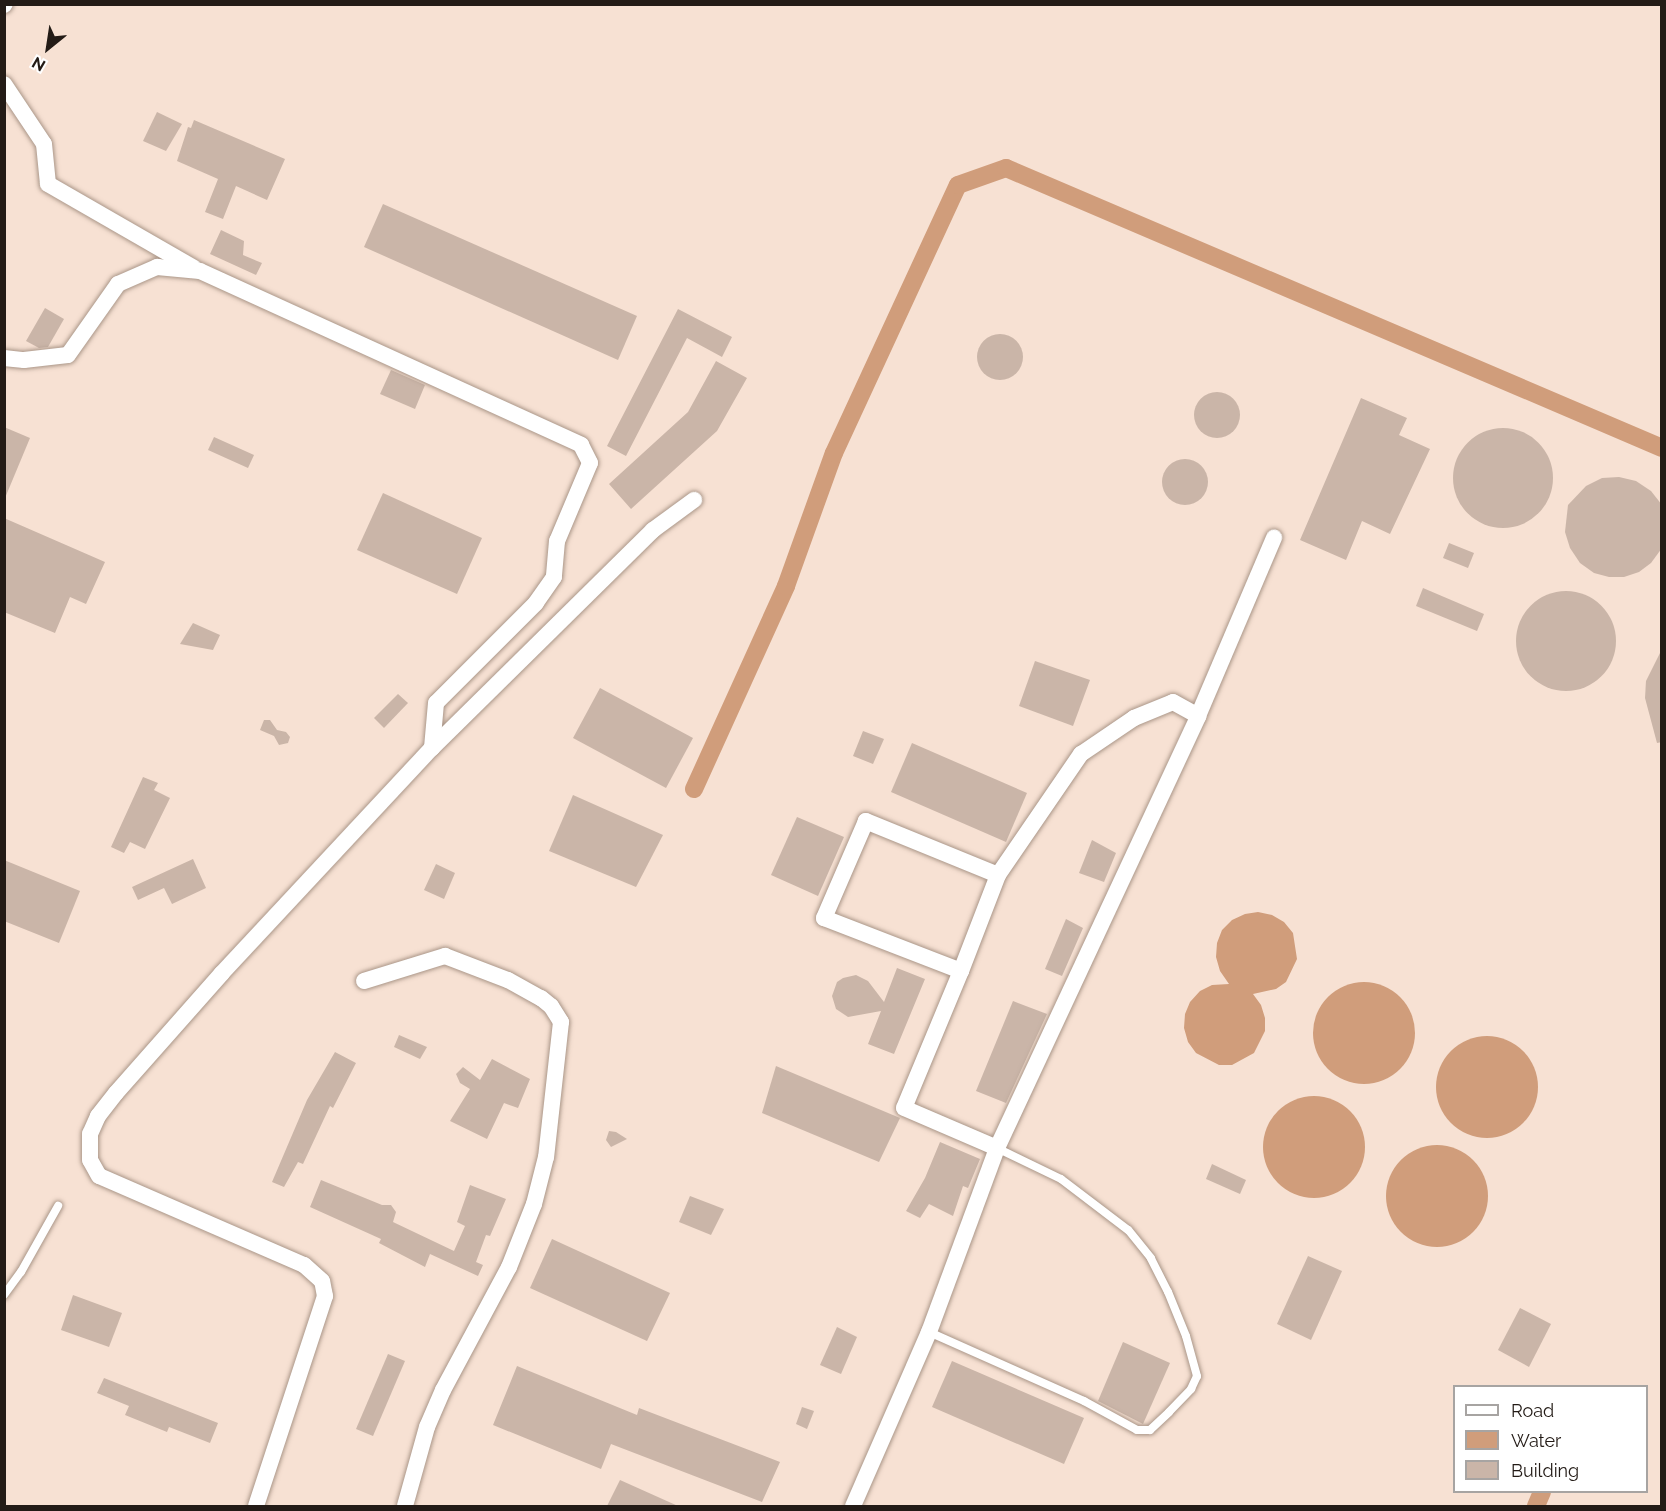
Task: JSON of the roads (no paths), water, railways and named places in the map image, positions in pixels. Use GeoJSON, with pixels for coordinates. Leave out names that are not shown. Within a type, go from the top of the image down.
{"type":"FeatureCollection","features":[{"type":"Feature","properties":{"kind":"street"},"geometry":{"type":"LineString","coordinates":[[4,84],[44,144],[48,184],[200,271],[581,445],[590,463],[557,541],[554,577],[536,603],[436,703],[432,748]]}},
{"type":"Feature","properties":{"kind":"street"},"geometry":{"type":"LineString","coordinates":[[4,358],[24,360],[68,355],[118,284],[157,267],[200,271]]}},
{"type":"Feature","properties":{"kind":"street"},"geometry":{"type":"LineString","coordinates":[[256,1506],[325,1296],[322,1281],[304,1265],[99,1176],[90,1161],[90,1134],[98,1116],[116,1093],[222,973],[432,748],[653,530],[694,500]]}},
{"type":"Feature","properties":{"kind":"street"},"geometry":{"type":"LineString","coordinates":[[853,1506],[929,1332],[997,1148],[1198,716],[1274,538]]}},
{"type":"Feature","properties":{"kind":"street"},"geometry":{"type":"LineString","coordinates":[[997,1148],[904,1108],[998,875],[1080,754],[1134,718],[1173,702],[1198,716]]}},
{"type":"Feature","properties":{"kind":"street"},"geometry":{"type":"LineString","coordinates":[[961,971],[824,918],[866,821],[998,875]]}},
{"type":"Feature","properties":{"kind":"street"},"geometry":{"type":"LineString","coordinates":[[364,981],[445,956],[508,981],[541,998],[551,1006],[561,1022],[546,1157],[534,1204],[505,1276],[444,1390],[428,1427],[405,1506]]}},
{"type":"Feature","properties":{"kind":"lane"},"geometry":{"type":"LineString","coordinates":[[929,1332],[1084,1401],[1137,1430],[1150,1430],[1191,1389],[1197,1376],[1186,1336],[1152,1258],[1128,1230],[1061,1179],[997,1148]]}},
{"type":"Feature","properties":{"kind":"lane"},"geometry":{"type":"LineString","coordinates":[[4,1295],[21,1272],[58,1206]]}},
{"type":"Feature","properties":{"kind":"water"},"geometry":{"type":"Polygon","coordinates":[[[1258,912],[1272,915],[1284,922],[1293,933],[1297,959],[1286,982],[1276,989],[1253,994],[1261,1005],[1265,1018],[1265,1031],[1254,1053],[1232,1065],[1219,1065],[1196,1053],[1188,1042],[1184,1028],[1185,1014],[1190,1002],[1200,991],[1212,985],[1229,984],[1220,971],[1216,957],[1217,943],[1222,930],[1232,920],[1245,914],[1258,912]]]}},
{"type":"Feature","properties":{"kind":"water"},"geometry":{"type":"Polygon","coordinates":[[[1364,982],[1383,986],[1400,997],[1411,1014],[1415,1033],[1411,1052],[1400,1069],[1383,1080],[1364,1084],[1345,1080],[1328,1069],[1317,1052],[1313,1033],[1317,1014],[1328,997],[1345,986],[1364,982]]]}},
{"type":"Feature","properties":{"kind":"water"},"geometry":{"type":"Polygon","coordinates":[[[1487,1036],[1506,1040],[1523,1051],[1534,1068],[1538,1087],[1534,1106],[1523,1123],[1506,1134],[1487,1138],[1468,1134],[1451,1123],[1440,1106],[1436,1087],[1440,1068],[1451,1051],[1468,1040],[1487,1036]]]}},
{"type":"Feature","properties":{"kind":"water"},"geometry":{"type":"Polygon","coordinates":[[[1314,1096],[1333,1100],[1350,1111],[1361,1128],[1365,1147],[1361,1166],[1350,1183],[1333,1194],[1314,1198],[1295,1194],[1278,1183],[1267,1166],[1263,1147],[1267,1128],[1278,1111],[1295,1100],[1314,1096]]]}},
{"type":"Feature","properties":{"kind":"water"},"geometry":{"type":"Polygon","coordinates":[[[1437,1145],[1456,1149],[1473,1160],[1484,1177],[1488,1196],[1484,1215],[1473,1232],[1456,1243],[1437,1247],[1418,1243],[1401,1232],[1390,1215],[1386,1196],[1390,1177],[1401,1160],[1418,1149],[1437,1145]]]}},
{"type":"Feature","properties":{"kind":"waterway"},"geometry":{"type":"LineString","coordinates":[[694,789],[786,586],[834,453],[958,185],[1006,168],[1662,448]]}},
{"type":"Feature","properties":{"kind":"waterway"},"geometry":{"type":"LineString","coordinates":[[1536,1506],[1542,1493]]}}]}
